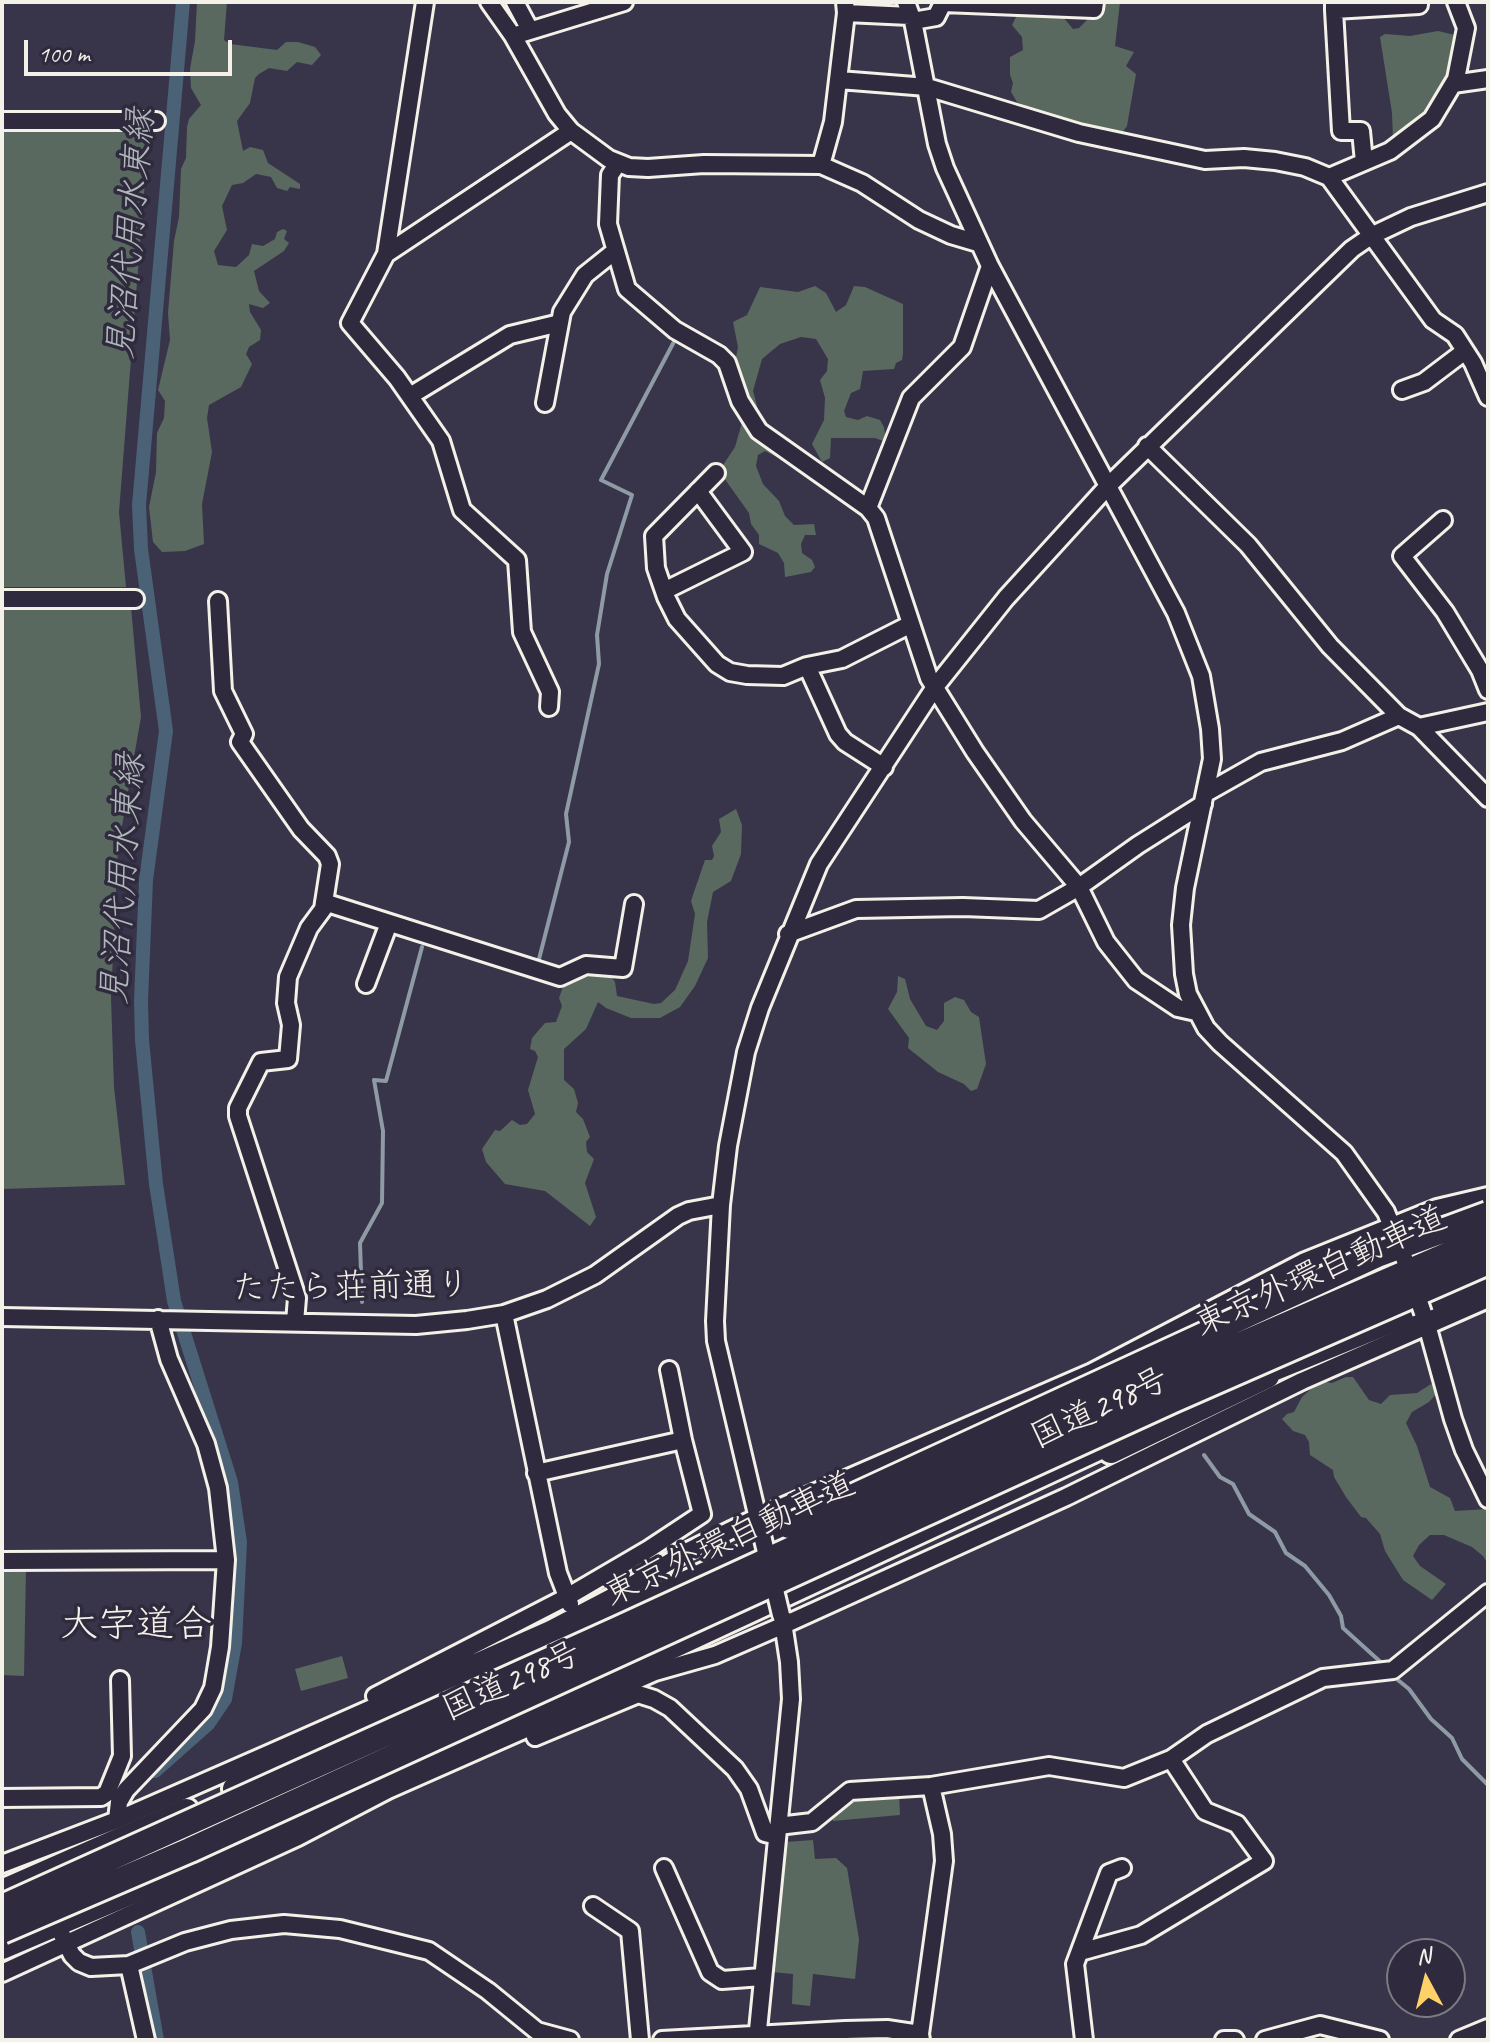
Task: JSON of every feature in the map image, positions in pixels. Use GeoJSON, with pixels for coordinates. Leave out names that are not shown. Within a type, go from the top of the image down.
{"type":"FeatureCollection","features":[{"type":"Feature","properties":{"kind":"highway"},"geometry":{"type":"LineString","coordinates":[[613,1617],[789,1526],[1377,1255],[1488,1214]]}},
{"type":"Feature","properties":{"kind":"highway","name":"国道298号"},"geometry":{"type":"LineString","coordinates":[[2,1892],[1201,1348],[1488,1229]]}},
{"type":"Feature","properties":{"kind":"highway","name":"東京外環自動車道"},"geometry":{"type":"LineString","coordinates":[[2,1907],[575,1649],[1182,1370],[1488,1237]]}},
{"type":"Feature","properties":{"kind":"highway"},"geometry":{"type":"LineString","coordinates":[[634,1664],[804,1595],[1022,1493],[1488,1265]]}},
{"type":"Feature","properties":{"kind":"highway","name":"東京外環自動車道"},"geometry":{"type":"LineString","coordinates":[[2,1931],[205,1843],[1159,1406],[1488,1265]]}},
{"type":"Feature","properties":{"kind":"highway","name":"国道298号"},"geometry":{"type":"LineString","coordinates":[[2,1947],[195,1865],[1226,1388],[1488,1281]]}},
{"type":"Feature","properties":{"kind":"street"},"geometry":{"type":"LineString","coordinates":[[425,2],[386,254],[350,323],[410,396],[441,441],[462,510],[517,560],[522,632],[550,692],[549,707]]}},
{"type":"Feature","properties":{"kind":"street"},"geometry":{"type":"LineString","coordinates":[[489,2],[513,36],[557,114],[571,131],[618,163],[648,168],[704,164],[821,165],[862,183],[919,220],[978,243]]}},
{"type":"Feature","properties":{"kind":"street"},"geometry":{"type":"LineString","coordinates":[[515,2],[530,30]]}},
{"type":"Feature","properties":{"kind":"street"},"geometry":{"type":"LineString","coordinates":[[513,36],[624,2]]}},
{"type":"Feature","properties":{"kind":"street"},"geometry":{"type":"LineString","coordinates":[[821,165],[833,122],[845,8],[936,17],[943,3],[1094,9],[1095,2]]}},
{"type":"Feature","properties":{"kind":"street"},"geometry":{"type":"LineString","coordinates":[[1364,162],[1361,131],[1341,131],[1334,6],[1419,5],[1419,2]]}},
{"type":"Feature","properties":{"kind":"street"},"geometry":{"type":"LineString","coordinates":[[1329,177],[1390,151],[1432,119],[1453,84],[1466,28],[1456,2]]}},
{"type":"Feature","properties":{"kind":"street"},"geometry":{"type":"LineString","coordinates":[[909,13],[937,144],[978,243],[1176,613],[1198,665],[1210,729],[1212,759],[1185,888],[1181,925],[1184,974],[1196,1012],[1220,1043],[1344,1153],[1393,1224],[1461,1440],[1488,1499]]}},
{"type":"Feature","properties":{"kind":"street"},"geometry":{"type":"LineString","coordinates":[[1453,84],[1488,79]]}},
{"type":"Feature","properties":{"kind":"street"},"geometry":{"type":"LineString","coordinates":[[839,80],[927,87],[1079,133],[1205,160],[1244,158],[1275,161],[1305,167],[1329,177],[1433,320],[1455,335],[1488,397]]}},
{"type":"Feature","properties":{"kind":"street"},"geometry":{"type":"LineString","coordinates":[[2,121],[156,121]]}},
{"type":"Feature","properties":{"kind":"street"},"geometry":{"type":"LineString","coordinates":[[386,254],[571,131]]}},
{"type":"Feature","properties":{"kind":"street"},"geometry":{"type":"LineString","coordinates":[[618,163],[610,175],[608,224],[627,289],[675,330],[719,355],[727,363],[740,401],[759,431],[868,508],[876,518],[929,678],[975,752],[1023,821],[1079,887],[1106,942],[1136,980],[1178,1008],[1196,1012]]}},
{"type":"Feature","properties":{"kind":"street"},"geometry":{"type":"LineString","coordinates":[[757,2037],[791,1699],[782,1620],[716,1341],[715,1321],[721,1205],[728,1146],[746,1052],[788,934],[819,864],[935,687],[1006,598],[1109,485],[1337,262],[1371,236],[1411,217],[1487,195]]}},
{"type":"Feature","properties":{"kind":"street"},"geometry":{"type":"LineString","coordinates":[[545,403],[562,312],[585,275],[615,251]]}},
{"type":"Feature","properties":{"kind":"street"},"geometry":{"type":"LineString","coordinates":[[868,508],[911,398],[962,347],[990,266]]}},
{"type":"Feature","properties":{"kind":"street"},"geometry":{"type":"LineString","coordinates":[[410,396],[510,335],[560,323]]}},
{"type":"Feature","properties":{"kind":"street"},"geometry":{"type":"LineString","coordinates":[[1402,390],[1424,382],[1465,351]]}},
{"type":"Feature","properties":{"kind":"street"},"geometry":{"type":"LineString","coordinates":[[1147,446],[1248,545],[1330,646],[1399,716],[1419,727],[1488,798]]}},
{"type":"Feature","properties":{"kind":"street"},"geometry":{"type":"LineString","coordinates":[[716,473],[654,536],[656,568],[677,619],[717,664],[730,672],[783,676],[807,666],[842,659],[911,624]]}},
{"type":"Feature","properties":{"kind":"street"},"geometry":{"type":"LineString","coordinates":[[664,591],[743,552],[698,491]]}},
{"type":"Feature","properties":{"kind":"street"},"geometry":{"type":"LineString","coordinates":[[1443,520],[1402,556],[1445,612],[1480,670],[1488,690]]}},
{"type":"Feature","properties":{"kind":"street"},"geometry":{"type":"LineString","coordinates":[[2,599],[135,599]]}},
{"type":"Feature","properties":{"kind":"street"},"geometry":{"type":"LineString","coordinates":[[218,601],[223,691],[244,734],[240,742],[301,829],[327,856],[330,864],[323,909],[309,928],[288,977],[286,1003],[291,1025],[288,1059],[261,1062],[238,1108],[297,1298],[295,1322]]}},
{"type":"Feature","properties":{"kind":"street"},"geometry":{"type":"LineString","coordinates":[[807,666],[838,734],[845,742],[884,767]]}},
{"type":"Feature","properties":{"kind":"street"},"geometry":{"type":"LineString","coordinates":[[1419,727],[1488,712]]}},
{"type":"Feature","properties":{"kind":"street"},"geometry":{"type":"LineString","coordinates":[[788,934],[856,909],[963,907],[1039,910],[1079,887],[1261,762],[1342,741],[1370,726],[1399,716]]}},
{"type":"Feature","properties":{"kind":"street"},"geometry":{"type":"LineString","coordinates":[[324,902],[560,977],[586,965],[623,968],[634,904]]}},
{"type":"Feature","properties":{"kind":"street"},"geometry":{"type":"LineString","coordinates":[[366,984],[389,923]]}},
{"type":"Feature","properties":{"kind":"street"},"geometry":{"type":"LineString","coordinates":[[15,1865],[550,1629],[615,1595],[686,1552],[1092,1372],[1303,1262],[1437,1208],[1488,1196]]}},
{"type":"Feature","properties":{"kind":"street","name":"たたら荘前通り"},"geometry":{"type":"LineString","coordinates":[[2,1317],[416,1325],[504,1314],[547,1299],[595,1275],[678,1216],[721,1205]]}},
{"type":"Feature","properties":{"kind":"street"},"geometry":{"type":"LineString","coordinates":[[2,1973],[298,1837],[388,1790],[655,1672],[715,1655],[782,1620],[1066,1497],[1425,1319],[1488,1299]]}},
{"type":"Feature","properties":{"kind":"street"},"geometry":{"type":"LineString","coordinates":[[504,1314],[558,1573],[569,1602]]}},
{"type":"Feature","properties":{"kind":"street"},"geometry":{"type":"LineString","coordinates":[[117,1820],[119,1802],[126,1790],[203,1709],[213,1688],[220,1647],[226,1560],[218,1488],[206,1444],[165,1349],[162,1319]]}},
{"type":"Feature","properties":{"kind":"street"},"geometry":{"type":"LineString","coordinates":[[261,1757],[569,1602],[702,1514],[669,1370]]}},
{"type":"Feature","properties":{"kind":"street"},"geometry":{"type":"LineString","coordinates":[[536,1473],[683,1440]]}},
{"type":"Feature","properties":{"kind":"street"},"geometry":{"type":"LineString","coordinates":[[2,1561],[226,1560]]}},
{"type":"Feature","properties":{"kind":"street"},"geometry":{"type":"LineString","coordinates":[[388,1790],[432,1779],[634,1692],[670,1708],[735,1769],[749,1789],[765,1833],[812,1822],[850,1791],[931,1786],[1049,1766],[1124,1778],[1171,1759],[1207,1734],[1323,1678],[1393,1670],[1488,1593]]}},
{"type":"Feature","properties":{"kind":"street"},"geometry":{"type":"LineString","coordinates":[[2,1798],[101,1797],[107,1793],[122,1756],[120,1680]]}},
{"type":"Feature","properties":{"kind":"street"},"geometry":{"type":"LineString","coordinates":[[1080,1952],[1141,1935],[1264,1861],[1237,1824],[1205,1811],[1171,1759]]}},
{"type":"Feature","properties":{"kind":"street"},"geometry":{"type":"LineString","coordinates":[[662,2040],[887,2029],[920,2037],[944,1861],[942,1834],[931,1786]]}},
{"type":"Feature","properties":{"kind":"street"},"geometry":{"type":"LineString","coordinates":[[664,1868],[710,1972],[722,1980],[762,1977]]}},
{"type":"Feature","properties":{"kind":"street"},"geometry":{"type":"LineString","coordinates":[[1084,2040],[1075,1964],[1109,1873],[1122,1868]]}},
{"type":"Feature","properties":{"kind":"street"},"geometry":{"type":"LineString","coordinates":[[593,1906],[630,1931],[640,2040]]}},
{"type":"Feature","properties":{"kind":"street"},"geometry":{"type":"LineString","coordinates":[[58,1926],[79,1962],[91,1967],[129,1965],[185,1942],[231,1930],[284,1924],[340,1929],[429,1951],[488,1991],[537,2031],[570,2040]]}},
{"type":"Feature","properties":{"kind":"street"},"geometry":{"type":"LineString","coordinates":[[129,1965],[146,2040]]}},
{"type":"Feature","properties":{"kind":"street"},"geometry":{"type":"LineString","coordinates":[[1265,2040],[1320,2025],[1380,2040]]}},
{"type":"Feature","properties":{"kind":"street"},"geometry":{"type":"LineString","coordinates":[[1459,2040],[1488,2028]]}},
{"type":"Feature","properties":{"kind":"street"},"geometry":{"type":"LineString","coordinates":[[1224,2040],[1235,2040]]}},
{"type":"Feature","properties":{"kind":"green space"},"geometry":{"type":"Polygon","coordinates":[[[197,2],[227,2],[224,40],[230,44],[277,50],[286,42],[298,42],[315,47],[321,55],[312,65],[297,62],[287,71],[269,68],[259,74],[255,78],[250,103],[237,121],[243,151],[250,147],[263,150],[268,163],[300,184],[300,189],[290,187],[287,191],[277,188],[271,177],[256,174],[243,183],[232,185],[222,206],[227,230],[214,251],[218,265],[236,267],[249,255],[252,244],[263,246],[275,239],[277,232],[283,229],[287,231],[284,239],[289,243],[284,251],[254,271],[259,291],[270,303],[263,308],[249,304],[250,312],[261,330],[260,340],[249,347],[246,354],[252,364],[241,387],[209,405],[207,418],[212,452],[202,504],[204,544],[185,551],[162,552],[153,542],[149,507],[156,472],[157,433],[164,418],[165,401],[158,390],[170,340],[168,313],[181,169],[186,158],[189,119],[201,105],[191,88],[190,69],[197,2]]]}},
{"type":"Feature","properties":{"kind":"green space"},"geometry":{"type":"Polygon","coordinates":[[[1099,2],[1120,2],[1115,46],[1134,52],[1126,66],[1136,74],[1127,126],[1121,134],[1046,115],[1017,102],[1011,92],[1010,57],[1023,50],[1022,37],[1012,25],[1018,13],[1058,11],[1073,29],[1079,28],[1098,9],[1099,2]]]}},
{"type":"Feature","properties":{"kind":"green space"},"geometry":{"type":"Polygon","coordinates":[[[1438,31],[1459,36],[1453,69],[1426,117],[1393,141],[1392,113],[1380,37],[1385,34],[1410,36],[1438,31]]]}},
{"type":"Feature","properties":{"kind":"green space"},"geometry":{"type":"Polygon","coordinates":[[[2,127],[149,129],[119,512],[126,587],[2,587],[2,127]]]}},
{"type":"Feature","properties":{"kind":"green space"},"geometry":{"type":"Polygon","coordinates":[[[815,286],[826,293],[836,312],[846,305],[854,286],[865,287],[903,304],[903,354],[894,369],[863,371],[860,389],[851,393],[844,411],[846,417],[858,420],[867,416],[880,420],[886,442],[875,438],[831,438],[830,458],[822,462],[812,444],[824,420],[825,398],[820,380],[827,371],[828,359],[816,339],[801,337],[780,344],[762,359],[753,391],[759,413],[796,462],[791,464],[765,451],[758,455],[756,466],[763,484],[779,501],[785,516],[794,525],[814,524],[816,535],[805,535],[801,544],[802,553],[812,560],[815,567],[811,572],[785,577],[784,563],[778,553],[759,544],[759,535],[751,524],[749,513],[719,471],[735,447],[743,419],[734,367],[738,347],[733,322],[747,315],[760,287],[798,292],[815,286]]]}},
{"type":"Feature","properties":{"kind":"green space"},"geometry":{"type":"Polygon","coordinates":[[[2,606],[131,607],[141,717],[118,849],[111,998],[114,1087],[125,1185],[2,1189],[2,606]]]}},
{"type":"Feature","properties":{"kind":"green space"},"geometry":{"type":"Polygon","coordinates":[[[736,809],[742,825],[741,854],[731,881],[713,892],[707,922],[708,958],[695,986],[680,1007],[660,1018],[631,1018],[598,1002],[586,1029],[564,1049],[564,1080],[574,1089],[578,1103],[576,1112],[583,1119],[590,1137],[586,1142],[587,1152],[594,1159],[585,1183],[596,1217],[590,1226],[545,1191],[505,1184],[486,1162],[482,1149],[495,1130],[500,1131],[512,1120],[520,1125],[527,1124],[535,1114],[528,1090],[538,1057],[530,1049],[532,1038],[545,1023],[556,1022],[562,1006],[559,998],[565,981],[585,972],[609,974],[615,982],[617,996],[654,1004],[661,1003],[675,990],[688,961],[695,914],[691,901],[694,892],[705,860],[712,860],[714,856],[712,846],[721,832],[719,819],[736,809]]]}},
{"type":"Feature","properties":{"kind":"green space"},"geometry":{"type":"Polygon","coordinates":[[[898,976],[905,979],[910,999],[926,1026],[937,1030],[944,1021],[944,1003],[955,997],[964,1000],[971,1012],[979,1017],[986,1064],[977,1089],[971,1091],[964,1084],[938,1072],[908,1048],[909,1038],[888,1009],[897,992],[898,976]]]}},
{"type":"Feature","properties":{"kind":"green space"},"geometry":{"type":"Polygon","coordinates":[[[1353,1377],[1369,1400],[1381,1404],[1390,1395],[1417,1393],[1431,1384],[1439,1391],[1429,1402],[1412,1412],[1406,1423],[1430,1487],[1450,1498],[1455,1511],[1488,1509],[1488,1564],[1472,1547],[1444,1535],[1430,1535],[1419,1545],[1413,1556],[1420,1566],[1446,1584],[1432,1600],[1403,1580],[1385,1551],[1380,1534],[1366,1518],[1361,1517],[1346,1497],[1333,1470],[1310,1455],[1305,1435],[1293,1431],[1282,1419],[1294,1412],[1302,1397],[1320,1381],[1332,1383],[1353,1377]]]}},
{"type":"Feature","properties":{"kind":"green space"},"geometry":{"type":"Polygon","coordinates":[[[2,1567],[26,1567],[24,1676],[2,1675],[2,1567]]]}},
{"type":"Feature","properties":{"kind":"green space"},"geometry":{"type":"Polygon","coordinates":[[[342,1656],[348,1678],[301,1691],[295,1669],[342,1656]]]}},
{"type":"Feature","properties":{"kind":"green space"},"geometry":{"type":"Polygon","coordinates":[[[899,1792],[900,1815],[833,1821],[832,1815],[860,1794],[899,1792]]]}},
{"type":"Feature","properties":{"kind":"green space"},"geometry":{"type":"Polygon","coordinates":[[[813,1840],[815,1859],[836,1858],[847,1868],[859,1939],[855,1979],[813,1974],[810,2006],[792,2004],[793,1974],[771,1972],[786,1842],[813,1840]]]}},
{"type":"Feature","properties":{"kind":"waterway","name":"見沼代用水東縁"},"geometry":{"type":"LineString","coordinates":[[155,1771],[208,1724],[225,1699],[235,1643],[240,1542],[231,1482],[174,1301],[156,1184],[142,1040],[146,880],[166,731],[141,549],[139,505],[183,2]]}},
{"type":"Feature","properties":{"kind":"waterway"},"geometry":{"type":"LineString","coordinates":[[538,963],[569,842],[566,814],[599,664],[597,635],[607,574],[632,495],[601,480],[677,336]]}},
{"type":"Feature","properties":{"kind":"waterway"},"geometry":{"type":"LineString","coordinates":[[362,1302],[360,1243],[382,1203],[383,1131],[374,1080],[386,1081],[422,947]]}},
{"type":"Feature","properties":{"kind":"waterway"},"geometry":{"type":"LineString","coordinates":[[1204,1455],[1220,1477],[1233,1484],[1249,1514],[1275,1532],[1286,1553],[1305,1566],[1329,1595],[1341,1616],[1343,1628],[1385,1666]]}},
{"type":"Feature","properties":{"kind":"waterway"},"geometry":{"type":"LineString","coordinates":[[1393,1676],[1409,1689],[1431,1719],[1452,1738],[1462,1759],[1488,1785]]}},
{"type":"Feature","properties":{"kind":"waterway","name":"見沼代用水東縁"},"geometry":{"type":"LineString","coordinates":[[138,1932],[157,2040]]}},
{"type":"Feature","properties":{"kind":"district","name":"大字道合"},"geometry":{"type":"Point","coordinates":[136,1626]}}]}
